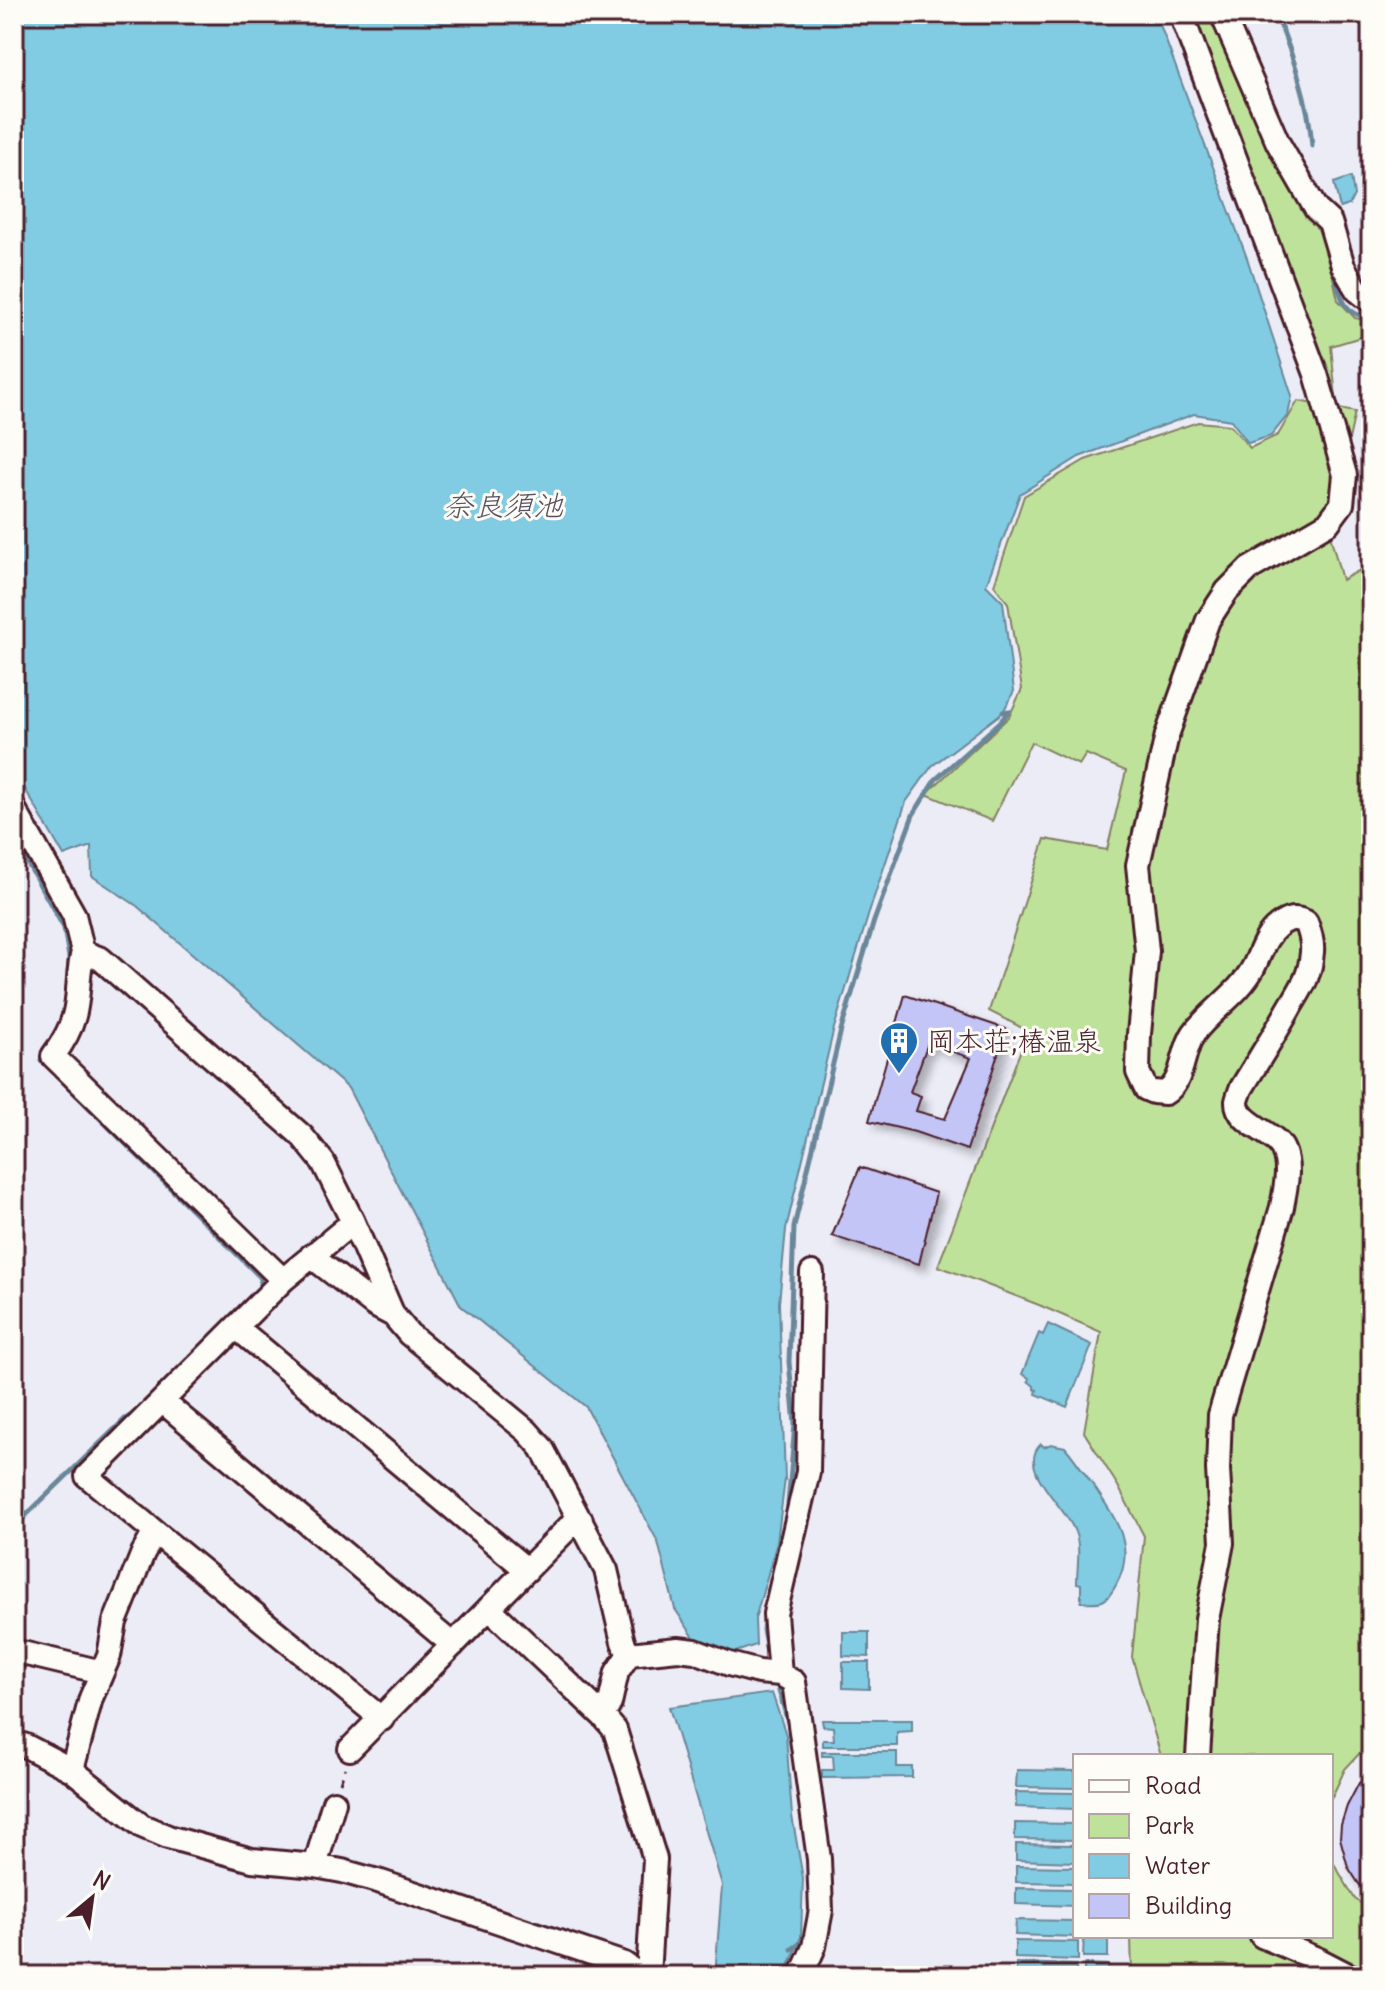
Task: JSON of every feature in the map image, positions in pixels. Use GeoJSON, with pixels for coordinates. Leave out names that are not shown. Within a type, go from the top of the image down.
{"type":"FeatureCollection","features":[{"type":"Feature","properties":{"kind":"street"},"geometry":{"type":"LineString","coordinates":[[1181,14],[1316,374],[1345,475],[1342,504],[1328,523],[1249,569],[1227,591],[1208,620],[1167,735],[1138,865],[1147,951],[1138,1072],[1146,1089],[1165,1093],[1175,1084],[1194,1033],[1236,991],[1252,970],[1264,942],[1276,928],[1289,919],[1306,922],[1313,951],[1302,990],[1237,1100],[1239,1110],[1247,1120],[1282,1146],[1287,1164],[1282,1207],[1220,1415],[1218,1469],[1222,1543],[1207,1619],[1198,1754]]}},
{"type":"Feature","properties":{"kind":"street"},"geometry":{"type":"LineString","coordinates":[[1222,14],[1278,143],[1316,209],[1330,222],[1343,266],[1357,290],[1371,301]]}},
{"type":"Feature","properties":{"kind":"street"},"geometry":{"type":"LineString","coordinates":[[14,809],[74,915],[83,952],[74,1017],[64,1041],[53,1056],[283,1280]]}},
{"type":"Feature","properties":{"kind":"street"},"geometry":{"type":"LineString","coordinates":[[83,952],[101,959],[302,1136],[323,1162],[393,1315],[409,1334],[527,1431],[542,1448],[606,1570],[623,1642],[629,1654]]}},
{"type":"Feature","properties":{"kind":"street"},"geometry":{"type":"LineString","coordinates":[[353,1222],[283,1280],[87,1476],[382,1719]]}},
{"type":"Feature","properties":{"kind":"street"},"geometry":{"type":"LineString","coordinates":[[311,1256],[374,1305],[393,1315]]}},
{"type":"Feature","properties":{"kind":"street"},"geometry":{"type":"LineString","coordinates":[[780,1674],[775,1614],[808,1472],[812,1273]]}},
{"type":"Feature","properties":{"kind":"street"},"geometry":{"type":"LineString","coordinates":[[236,1327],[527,1570]]}},
{"type":"Feature","properties":{"kind":"street"},"geometry":{"type":"LineString","coordinates":[[162,1401],[453,1645]]}},
{"type":"Feature","properties":{"kind":"street"},"geometry":{"type":"LineString","coordinates":[[350,1749],[571,1525],[581,1520]]}},
{"type":"Feature","properties":{"kind":"street"},"geometry":{"type":"LineString","coordinates":[[72,1770],[91,1698],[109,1656],[115,1622],[143,1553],[155,1532]]}},
{"type":"Feature","properties":{"kind":"street"},"geometry":{"type":"LineString","coordinates":[[489,1608],[615,1730],[655,1859],[648,1976]]}},
{"type":"Feature","properties":{"kind":"street"},"geometry":{"type":"LineString","coordinates":[[629,1654],[678,1649],[695,1651],[729,1664],[780,1674],[794,1682],[819,1859],[821,1910],[814,1947],[801,1976]]}},
{"type":"Feature","properties":{"kind":"street"},"geometry":{"type":"LineString","coordinates":[[14,1651],[102,1672]]}},
{"type":"Feature","properties":{"kind":"street"},"geometry":{"type":"LineString","coordinates":[[603,1716],[610,1703],[617,1672],[629,1654]]}},
{"type":"Feature","properties":{"kind":"street"},"geometry":{"type":"LineString","coordinates":[[14,1742],[72,1770],[142,1826],[168,1837],[252,1860],[315,1866],[381,1882],[624,1964],[641,1976]]}},
{"type":"Feature","properties":{"kind":"street"},"geometry":{"type":"LineString","coordinates":[[315,1866],[334,1802]]}},
{"type":"Feature","properties":{"kind":"street"},"geometry":{"type":"LineString","coordinates":[[1267,1938],[1350,1976]]}},
{"type":"Feature","properties":{"kind":"path"},"geometry":{"type":"LineString","coordinates":[[334,1802],[350,1749]]}},
{"type":"Feature","properties":{"kind":"green space"},"geometry":{"type":"Polygon","coordinates":[[[1190,14],[1216,14],[1322,228],[1338,300],[1355,318],[1371,321],[1371,334],[1331,346],[1336,398],[1308,337],[1190,14]]]}},
{"type":"Feature","properties":{"kind":"green space"},"geometry":{"type":"Polygon","coordinates":[[[1298,401],[1355,412],[1329,531],[1342,580],[1371,564],[1371,1741],[1345,1769],[1333,1795],[1333,1754],[1160,1754],[1132,1657],[1144,1536],[1118,1486],[1084,1432],[1101,1332],[938,1266],[1028,1031],[989,1011],[1045,839],[1107,850],[1126,771],[1086,754],[1079,765],[1031,742],[992,821],[926,794],[1009,717],[1022,689],[1008,603],[994,585],[1024,496],[1085,460],[1198,422],[1230,425],[1250,448],[1278,435],[1298,401]]]}},
{"type":"Feature","properties":{"kind":"green space"},"geometry":{"type":"Polygon","coordinates":[[[1333,1862],[1355,1899],[1371,1910],[1371,1976],[1132,1976],[1131,1938],[1333,1938],[1333,1862]]]}},
{"type":"Feature","properties":{"kind":"water","name":"奈良須池"},"geometry":{"type":"Polygon","coordinates":[[[14,14],[1156,14],[1247,258],[1292,396],[1288,415],[1271,436],[1248,443],[1231,420],[1194,414],[1079,457],[1020,494],[986,585],[1003,602],[1014,691],[1003,712],[932,766],[906,802],[834,1028],[786,1229],[779,1303],[785,1479],[777,1542],[755,1619],[756,1645],[730,1654],[695,1639],[675,1609],[658,1542],[586,1407],[461,1306],[348,1088],[137,906],[92,876],[91,846],[64,856],[14,770],[14,14]]]}},
{"type":"Feature","properties":{"kind":"water"},"geometry":{"type":"Polygon","coordinates":[[[1351,177],[1354,195],[1349,205],[1340,208],[1334,183],[1351,177]]]}},
{"type":"Feature","properties":{"kind":"water"},"geometry":{"type":"Polygon","coordinates":[[[1048,1324],[1092,1345],[1067,1407],[1036,1394],[1037,1390],[1028,1381],[1029,1378],[1022,1374],[1039,1333],[1043,1335],[1048,1324]]]}},
{"type":"Feature","properties":{"kind":"water"},"geometry":{"type":"Polygon","coordinates":[[[1041,1444],[1044,1447],[1051,1444],[1065,1447],[1103,1500],[1121,1534],[1125,1559],[1122,1571],[1109,1596],[1102,1601],[1081,1602],[1081,1584],[1077,1583],[1077,1538],[1034,1465],[1035,1454],[1041,1444]]]}},
{"type":"Feature","properties":{"kind":"water"},"geometry":{"type":"Polygon","coordinates":[[[843,1632],[869,1632],[869,1657],[843,1656],[843,1632]]]}},
{"type":"Feature","properties":{"kind":"water"},"geometry":{"type":"Polygon","coordinates":[[[843,1662],[869,1662],[869,1689],[843,1688],[843,1662]]]}},
{"type":"Feature","properties":{"kind":"water"},"geometry":{"type":"Polygon","coordinates":[[[772,1693],[786,1735],[792,1816],[803,1878],[801,1937],[785,1976],[715,1976],[722,1885],[669,1707],[772,1693]]]}},
{"type":"Feature","properties":{"kind":"water"},"geometry":{"type":"Polygon","coordinates":[[[822,1720],[912,1720],[912,1731],[897,1732],[897,1746],[823,1746],[823,1740],[834,1740],[833,1727],[823,1726],[822,1720]]]}},
{"type":"Feature","properties":{"kind":"water"},"geometry":{"type":"Polygon","coordinates":[[[822,1752],[897,1752],[897,1767],[912,1767],[912,1777],[822,1778],[822,1770],[834,1770],[833,1756],[822,1756],[822,1752]]]}},
{"type":"Feature","properties":{"kind":"water"},"geometry":{"type":"Polygon","coordinates":[[[1017,1770],[1073,1771],[1073,1788],[1016,1787],[1017,1770]]]}},
{"type":"Feature","properties":{"kind":"water"},"geometry":{"type":"Polygon","coordinates":[[[1016,1792],[1073,1793],[1073,1809],[1016,1807],[1016,1792]]]}},
{"type":"Feature","properties":{"kind":"water"},"geometry":{"type":"Polygon","coordinates":[[[1015,1823],[1073,1824],[1073,1840],[1015,1839],[1015,1823]]]}},
{"type":"Feature","properties":{"kind":"water"},"geometry":{"type":"Polygon","coordinates":[[[1016,1844],[1073,1845],[1073,1862],[1016,1860],[1016,1844]]]}},
{"type":"Feature","properties":{"kind":"water"},"geometry":{"type":"Polygon","coordinates":[[[1016,1866],[1073,1867],[1073,1883],[1016,1882],[1016,1866]]]}},
{"type":"Feature","properties":{"kind":"water"},"geometry":{"type":"Polygon","coordinates":[[[1016,1888],[1073,1889],[1073,1906],[1016,1904],[1016,1888]]]}},
{"type":"Feature","properties":{"kind":"water"},"geometry":{"type":"Polygon","coordinates":[[[1016,1920],[1073,1921],[1073,1937],[1015,1935],[1016,1920]]]}},
{"type":"Feature","properties":{"kind":"water"},"geometry":{"type":"Polygon","coordinates":[[[1084,1938],[1108,1938],[1108,1957],[1083,1957],[1084,1938]]]}},
{"type":"Feature","properties":{"kind":"water"},"geometry":{"type":"Polygon","coordinates":[[[1015,1941],[1078,1942],[1078,1960],[1015,1958],[1015,1941]]]}},
{"type":"Feature","properties":{"kind":"water"},"geometry":{"type":"Polygon","coordinates":[[[1016,1963],[1076,1965],[1076,1976],[1016,1976],[1016,1963]]]}},
{"type":"Feature","properties":{"kind":"water"},"geometry":{"type":"Polygon","coordinates":[[[1084,1964],[1108,1965],[1108,1976],[1084,1976],[1084,1964]]]}},
{"type":"Feature","properties":{"kind":"building","name":"岡本荘;椿温泉"},"geometry":{"type":"Polygon","coordinates":[[[905,995],[1006,1029],[967,1150],[915,1132],[869,1121],[905,995]],[[928,1043],[910,1092],[921,1096],[916,1111],[945,1119],[971,1058],[928,1043]]]}},
{"type":"Feature","properties":{"kind":"building"},"geometry":{"type":"Polygon","coordinates":[[[860,1167],[936,1193],[919,1264],[832,1236],[860,1167]]]}},
{"type":"Feature","properties":{"kind":"building"},"geometry":{"type":"Polygon","coordinates":[[[1371,1774],[1371,1894],[1359,1884],[1348,1867],[1340,1838],[1347,1806],[1359,1783],[1371,1774]]]}},
{"type":"Feature","properties":{"kind":"waterway"},"geometry":{"type":"LineString","coordinates":[[1276,14],[1299,79],[1308,112],[1312,146]]}},
{"type":"Feature","properties":{"kind":"waterway"},"geometry":{"type":"LineString","coordinates":[[1334,270],[1341,296],[1348,308],[1371,318]]}},
{"type":"Feature","properties":{"kind":"waterway"},"geometry":{"type":"LineString","coordinates":[[787,1516],[795,1424],[789,1362],[794,1227],[841,1030],[874,921],[913,815],[935,780],[1009,711],[1003,712]]}},
{"type":"Feature","properties":{"kind":"waterway"},"geometry":{"type":"LineString","coordinates":[[14,839],[64,928],[69,957],[68,982]]}},
{"type":"Feature","properties":{"kind":"waterway"},"geometry":{"type":"LineString","coordinates":[[44,1055],[41,1060],[261,1278],[260,1292]]}},
{"type":"Feature","properties":{"kind":"waterway"},"geometry":{"type":"LineString","coordinates":[[14,1527],[125,1419],[139,1411]]}},
{"type":"Feature","properties":{"kind":"waterway"},"geometry":{"type":"LineString","coordinates":[[765,1612],[763,1630],[768,1653]]}},
{"type":"Feature","properties":{"kind":"waterway"},"geometry":{"type":"LineString","coordinates":[[777,1684],[790,1729]]}},
{"type":"Feature","properties":{"kind":"waterway"},"geometry":{"type":"LineString","coordinates":[[792,1949],[804,1941],[806,1933]]}},
{"type":"Feature","properties":{"kind":"place","name":"岡本荘;椿温泉"},"geometry":{"type":"Point","coordinates":[899,1075]}}]}
